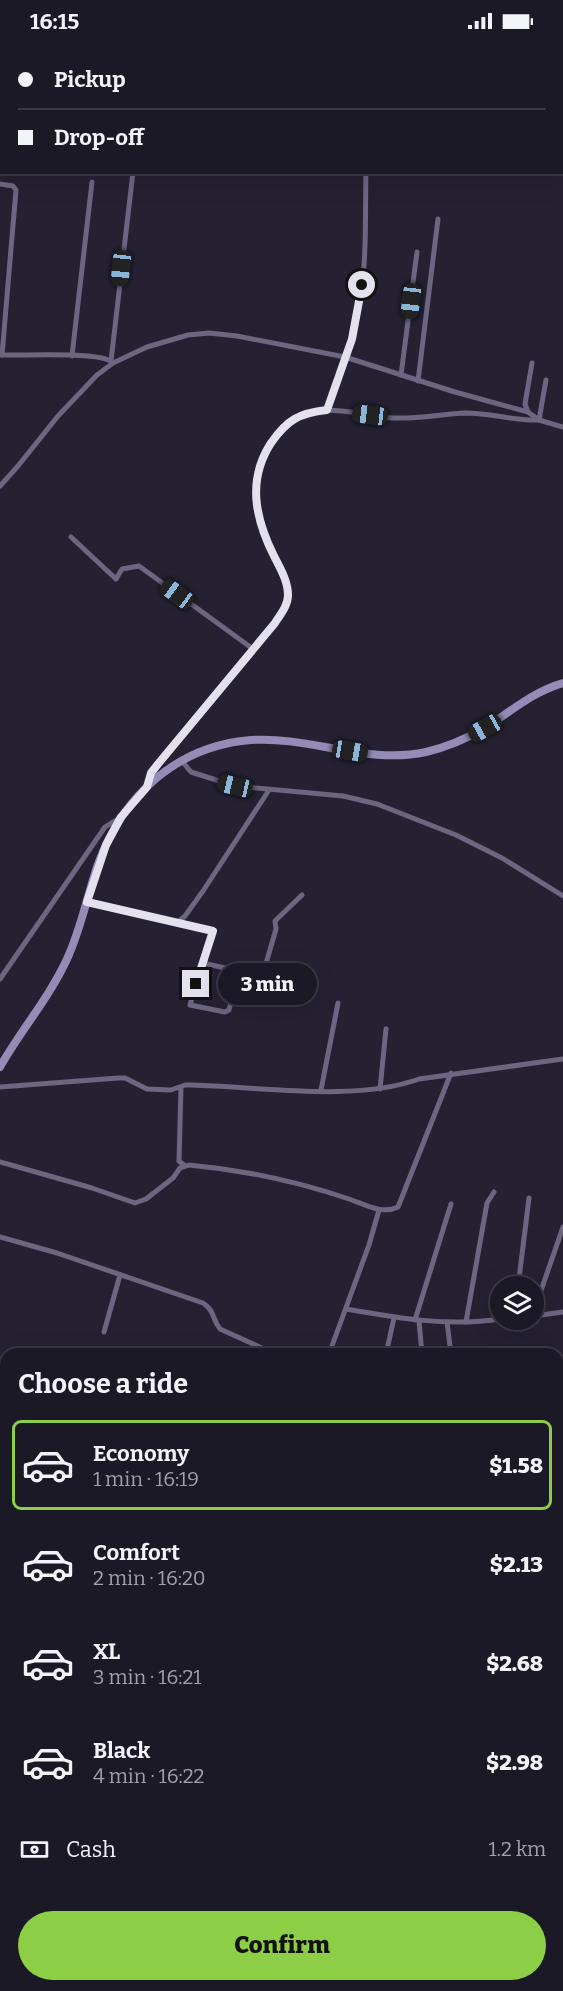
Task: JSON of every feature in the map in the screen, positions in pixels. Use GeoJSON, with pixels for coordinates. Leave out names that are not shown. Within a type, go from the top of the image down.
{"type":"FeatureCollection","features":[{"type":"Feature","properties":{"kind":"main road"},"geometry":{"type":"LineString","coordinates":[[0,1067],[61,973],[75,938],[98,865],[121,817],[147,787],[181,760],[210,748],[252,740],[391,756],[424,752],[467,738],[538,693],[563,683]]}},
{"type":"Feature","properties":{"kind":"street"},"geometry":{"type":"LineString","coordinates":[[112,362],[134,174]]}},
{"type":"Feature","properties":{"kind":"street"},"geometry":{"type":"LineString","coordinates":[[327,410],[352,339],[360,302],[364,267],[366,174]]}},
{"type":"Feature","properties":{"kind":"street"},"geometry":{"type":"LineString","coordinates":[[72,356],[92,182]]}},
{"type":"Feature","properties":{"kind":"street"},"geometry":{"type":"LineString","coordinates":[[0,184],[13,186],[16,190],[1,355],[101,357],[112,362]]}},
{"type":"Feature","properties":{"kind":"street"},"geometry":{"type":"LineString","coordinates":[[418,381],[438,219]]}},
{"type":"Feature","properties":{"kind":"street"},"geometry":{"type":"LineString","coordinates":[[401,375],[417,252]]}},
{"type":"Feature","properties":{"kind":"street"},"geometry":{"type":"LineString","coordinates":[[0,486],[83,388],[112,362],[168,340],[209,333],[237,336],[345,357],[418,381],[528,412],[539,420]]}},
{"type":"Feature","properties":{"kind":"street"},"geometry":{"type":"LineString","coordinates":[[528,412],[525,404],[532,363]]}},
{"type":"Feature","properties":{"kind":"street"},"geometry":{"type":"LineString","coordinates":[[539,420],[546,380]]}},
{"type":"Feature","properties":{"kind":"street"},"geometry":{"type":"LineString","coordinates":[[147,787],[151,773],[285,608],[288,595],[286,581],[271,550],[259,516],[255,494],[256,474],[269,446],[287,423],[301,414],[327,410],[394,418],[468,413],[539,420],[563,427]]}},
{"type":"Feature","properties":{"kind":"street"},"geometry":{"type":"LineString","coordinates":[[71,537],[116,579],[122,569],[139,566],[253,649]]}},
{"type":"Feature","properties":{"kind":"street"},"geometry":{"type":"LineString","coordinates":[[181,760],[191,772],[235,786],[343,796],[377,804],[456,835],[492,853],[563,896]]}},
{"type":"Feature","properties":{"kind":"street"},"geometry":{"type":"LineString","coordinates":[[178,922],[203,891],[269,790]]}},
{"type":"Feature","properties":{"kind":"street"},"geometry":{"type":"LineString","coordinates":[[0,979],[105,827],[121,817]]}},
{"type":"Feature","properties":{"kind":"street"},"geometry":{"type":"LineString","coordinates":[[203,963],[256,975],[263,974],[276,929],[275,921],[302,895]]}},
{"type":"Feature","properties":{"kind":"street"},"geometry":{"type":"LineString","coordinates":[[87,902],[213,931],[190,1005],[225,1012],[229,1010],[231,1002]]}},
{"type":"Feature","properties":{"kind":"street"},"geometry":{"type":"LineString","coordinates":[[321,1090],[338,1003]]}},
{"type":"Feature","properties":{"kind":"street"},"geometry":{"type":"LineString","coordinates":[[380,1089],[386,1029]]}},
{"type":"Feature","properties":{"kind":"street"},"geometry":{"type":"LineString","coordinates":[[1,1090],[118,1078],[131,1080],[147,1089],[171,1090],[193,1085],[321,1090],[380,1089],[400,1086],[419,1078],[563,1059]]}},
{"type":"Feature","properties":{"kind":"street"},"geometry":{"type":"LineString","coordinates":[[0,1162],[83,1185],[135,1203],[146,1199],[185,1166],[241,1171],[280,1178],[379,1210],[398,1207],[451,1073]]}},
{"type":"Feature","properties":{"kind":"street"},"geometry":{"type":"LineString","coordinates":[[181,1087],[179,1161],[185,1166]]}},
{"type":"Feature","properties":{"kind":"street"},"geometry":{"type":"LineString","coordinates":[[466,1322],[486,1209],[494,1192]]}},
{"type":"Feature","properties":{"kind":"street"},"geometry":{"type":"LineString","coordinates":[[519,1276],[529,1198]]}},
{"type":"Feature","properties":{"kind":"street"},"geometry":{"type":"LineString","coordinates":[[421,1348],[417,1320],[451,1204]]}},
{"type":"Feature","properties":{"kind":"street"},"geometry":{"type":"LineString","coordinates":[[331,1348],[379,1210]]}},
{"type":"Feature","properties":{"kind":"street"},"geometry":{"type":"LineString","coordinates":[[544,1282],[563,1227]]}},
{"type":"Feature","properties":{"kind":"street"},"geometry":{"type":"LineString","coordinates":[[0,1237],[57,1253],[202,1303],[213,1312],[220,1329],[262,1348]]}},
{"type":"Feature","properties":{"kind":"street"},"geometry":{"type":"LineString","coordinates":[[104,1332],[120,1275]]}},
{"type":"Feature","properties":{"kind":"street"},"geometry":{"type":"LineString","coordinates":[[345,1309],[417,1320],[466,1322],[490,1320]]}},
{"type":"Feature","properties":{"kind":"street"},"geometry":{"type":"LineString","coordinates":[[544,1315],[563,1312]]}},
{"type":"Feature","properties":{"kind":"street"},"geometry":{"type":"LineString","coordinates":[[387,1348],[394,1318]]}},
{"type":"Feature","properties":{"kind":"street"},"geometry":{"type":"LineString","coordinates":[[447,1322],[450,1348]]}},
{"type":"Feature","properties":{"kind":"route"},"geometry":{"type":"LineString","coordinates":[[196,984],[213,931],[87,902],[106,845],[121,817],[147,787],[151,773],[158,764],[285,608],[288,595],[286,581],[271,550],[259,516],[255,494],[256,474],[269,446],[287,423],[301,414],[327,410],[352,339],[362,285]]}}]}
